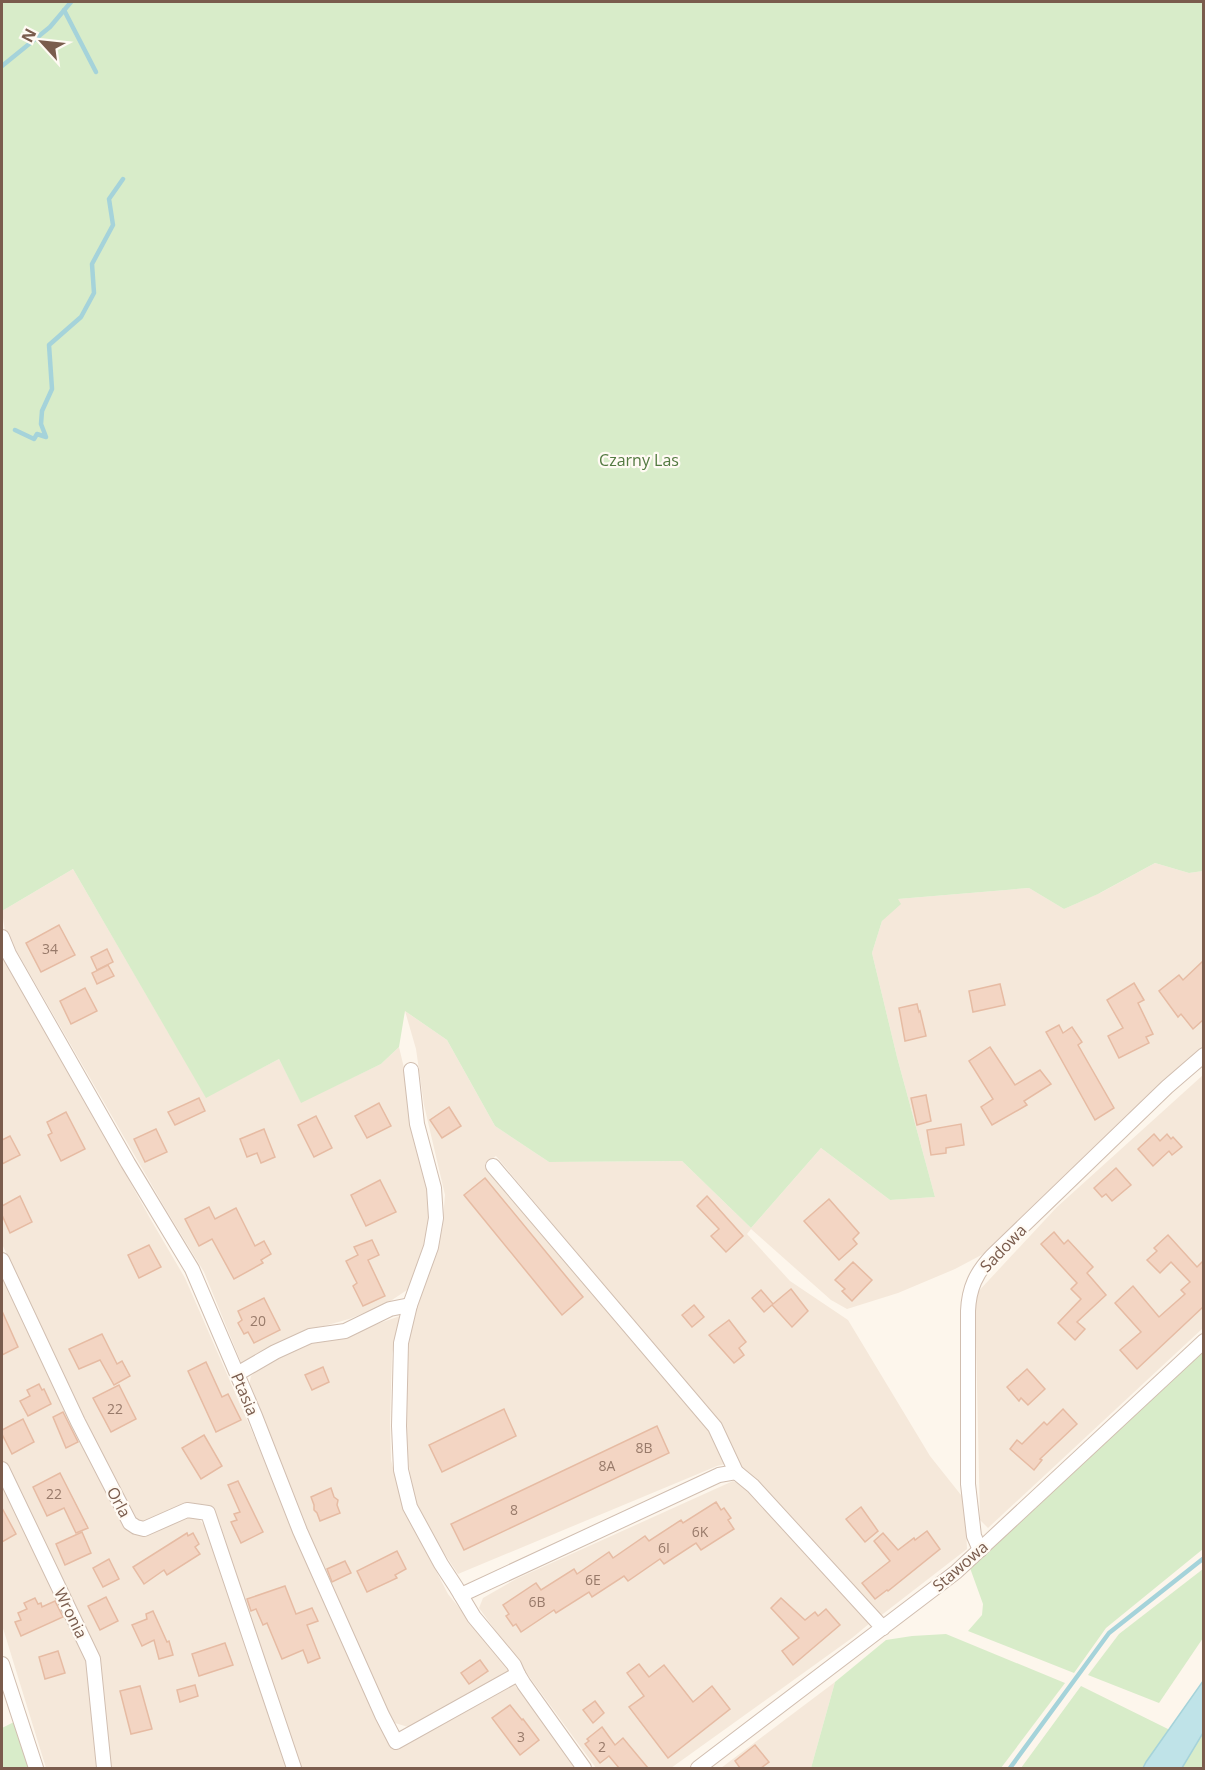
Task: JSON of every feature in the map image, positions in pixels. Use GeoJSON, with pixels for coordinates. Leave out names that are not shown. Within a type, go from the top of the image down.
{"type":"FeatureCollection","features":[{"type":"Feature","properties":{"kind":"street","name":"Ptasia"},"geometry":{"type":"LineString","coordinates":[[2,937],[9,954],[128,1163],[192,1269],[300,1531],[396,1742],[518,1674]]}},
{"type":"Feature","properties":{"kind":"street","name":"Sadowa"},"geometry":{"type":"LineString","coordinates":[[980,1550],[974,1536],[968,1484],[968,1311],[970,1290],[974,1281],[992,1256],[1167,1087],[1203,1056]]}},
{"type":"Feature","properties":{"kind":"street"},"geometry":{"type":"LineString","coordinates":[[411,1070],[417,1124],[434,1188],[436,1218],[435,1232],[427,1261],[410,1305],[402,1336],[400,1357],[401,1470],[410,1507],[441,1564],[474,1617],[514,1665],[524,1684],[584,1768]]}},
{"type":"Feature","properties":{"kind":"street"},"geometry":{"type":"LineString","coordinates":[[493,1166],[715,1427],[736,1472],[753,1486],[883,1628]]}},
{"type":"Feature","properties":{"kind":"street","name":"Orla"},"geometry":{"type":"LineString","coordinates":[[2,1260],[78,1422],[130,1523],[144,1528],[187,1510],[208,1513],[294,1768]]}},
{"type":"Feature","properties":{"kind":"street"},"geometry":{"type":"LineString","coordinates":[[237,1374],[275,1352],[310,1336],[345,1331],[390,1309],[410,1305]]}},
{"type":"Feature","properties":{"kind":"street","name":"Stawowa"},"geometry":{"type":"LineString","coordinates":[[698,1768],[956,1572],[1203,1341]]}},
{"type":"Feature","properties":{"kind":"street","name":"Wronia"},"geometry":{"type":"LineString","coordinates":[[2,1469],[93,1659],[104,1768]]}},
{"type":"Feature","properties":{"kind":"street"},"geometry":{"type":"LineString","coordinates":[[461,1595],[719,1475],[736,1472]]}},
{"type":"Feature","properties":{"kind":"street"},"geometry":{"type":"LineString","coordinates":[[2,1664],[36,1768]]}},
{"type":"Feature","properties":{"kind":"shaded area"},"geometry":{"type":"Polygon","coordinates":[[[1155,863],[1189,873],[1203,871],[1203,1051],[1043,1196],[987,1252],[955,1269],[898,1293],[847,1309],[831,1300],[751,1229],[747,1234],[790,1281],[848,1320],[930,1456],[965,1500],[967,1549],[879,1617],[739,1465],[723,1428],[496,1156],[485,1164],[711,1433],[725,1464],[458,1574],[422,1520],[413,1492],[406,1447],[405,1392],[410,1329],[442,1230],[445,1195],[424,1105],[416,1049],[405,1011],[447,1040],[495,1126],[549,1162],[682,1161],[751,1228],[821,1148],[890,1200],[935,1197],[872,953],[882,921],[898,899],[1029,888],[1064,909],[1102,892],[1155,863]]]}},
{"type":"Feature","properties":{"kind":"shaded area"},"geometry":{"type":"Polygon","coordinates":[[[73,869],[206,1097],[279,1059],[301,1102],[381,1064],[399,1047],[411,1122],[429,1186],[431,1206],[429,1230],[410,1288],[386,1304],[349,1319],[310,1330],[259,1353],[242,1365],[204,1272],[5,931],[2,911],[73,869]]]}},
{"type":"Feature","properties":{"kind":"shaded area"},"geometry":{"type":"Polygon","coordinates":[[[2,951],[185,1278],[392,1748],[514,1684],[576,1768],[301,1768],[230,1560],[220,1523],[208,1505],[188,1503],[144,1523],[129,1511],[2,1244],[2,951]]]}},
{"type":"Feature","properties":{"kind":"shaded area"},"geometry":{"type":"Polygon","coordinates":[[[1203,1075],[1203,1328],[988,1528],[980,1520],[975,1295],[1057,1207],[1203,1075]]]}},
{"type":"Feature","properties":{"kind":"shaded area"},"geometry":{"type":"Polygon","coordinates":[[[2,1277],[88,1454],[126,1526],[140,1535],[183,1517],[197,1517],[205,1526],[286,1768],[110,1768],[100,1656],[2,1459],[2,1277]]]}},
{"type":"Feature","properties":{"kind":"shaded area"},"geometry":{"type":"Polygon","coordinates":[[[400,1316],[392,1354],[390,1423],[391,1460],[403,1507],[448,1594],[511,1672],[408,1727],[395,1723],[380,1695],[304,1524],[249,1386],[251,1376],[267,1361],[320,1339],[345,1339],[400,1316]]]}},
{"type":"Feature","properties":{"kind":"shaded area"},"geometry":{"type":"Polygon","coordinates":[[[733,1481],[746,1487],[870,1623],[671,1768],[596,1768],[479,1608],[483,1598],[516,1579],[733,1481]]]}},
{"type":"Feature","properties":{"kind":"shaded area"},"geometry":{"type":"Polygon","coordinates":[[[2,1485],[57,1594],[88,1667],[96,1768],[46,1768],[2,1625],[2,1485]]]}},
{"type":"Feature","properties":{"kind":"shaded area"},"geometry":{"type":"Polygon","coordinates":[[[835,1682],[811,1768],[721,1768],[835,1682]]]}},
{"type":"Feature","properties":{"kind":"green space","name":"Czarny Las"},"geometry":{"type":"Polygon","coordinates":[[[2,2],[1203,2],[1203,871],[1189,873],[1155,863],[1098,894],[1064,909],[1029,888],[898,899],[901,904],[882,921],[872,953],[935,1197],[890,1200],[821,1148],[751,1228],[682,1161],[549,1162],[495,1126],[447,1040],[405,1011],[399,1047],[381,1064],[301,1103],[279,1059],[206,1098],[73,869],[2,911],[2,2]]]}},
{"type":"Feature","properties":{"kind":"green space"},"geometry":{"type":"Polygon","coordinates":[[[1203,1350],[1203,1549],[1106,1628],[1074,1673],[968,1631],[982,1615],[983,1604],[970,1568],[1203,1350]]]}},
{"type":"Feature","properties":{"kind":"green space"},"geometry":{"type":"Polygon","coordinates":[[[1203,1569],[1203,1638],[1159,1703],[1088,1675],[1119,1634],[1203,1569]]]}},
{"type":"Feature","properties":{"kind":"green space"},"geometry":{"type":"Polygon","coordinates":[[[946,1634],[1065,1683],[1001,1768],[811,1768],[835,1682],[886,1640],[946,1634]]]}},
{"type":"Feature","properties":{"kind":"green space"},"geometry":{"type":"Polygon","coordinates":[[[1081,1686],[1170,1730],[1143,1768],[1021,1768],[1081,1686]]]}},
{"type":"Feature","properties":{"kind":"green space"},"geometry":{"type":"Polygon","coordinates":[[[16,1721],[31,1768],[2,1768],[2,1728],[16,1721]]]}},
{"type":"Feature","properties":{"kind":"green space"},"geometry":{"type":"Polygon","coordinates":[[[1203,1733],[1203,1768],[1182,1768],[1203,1733]]]}},
{"type":"Feature","properties":{"kind":"water"},"geometry":{"type":"Polygon","coordinates":[[[1203,1681],[1203,1733],[1182,1768],[1143,1768],[1146,1762],[1203,1681]]]}},
{"type":"Feature","properties":{"kind":"building"},"geometry":{"type":"Polygon","coordinates":[[[59,925],[75,955],[41,972],[26,943],[59,925]]]}},
{"type":"Feature","properties":{"kind":"building"},"geometry":{"type":"Polygon","coordinates":[[[107,949],[113,962],[97,970],[91,957],[107,949]]]}},
{"type":"Feature","properties":{"kind":"building"},"geometry":{"type":"Polygon","coordinates":[[[1203,961],[1203,1020],[1193,1029],[1181,1014],[1178,1017],[1159,991],[1179,975],[1183,980],[1203,961]]]}},
{"type":"Feature","properties":{"kind":"building"},"geometry":{"type":"Polygon","coordinates":[[[108,965],[114,976],[97,984],[92,973],[108,965]]]}},
{"type":"Feature","properties":{"kind":"building"},"geometry":{"type":"Polygon","coordinates":[[[1134,983],[1144,1000],[1138,1003],[1153,1034],[1146,1037],[1149,1043],[1119,1058],[1108,1036],[1123,1028],[1107,1000],[1134,983]]]}},
{"type":"Feature","properties":{"kind":"building"},"geometry":{"type":"Polygon","coordinates":[[[1000,984],[1005,1005],[973,1012],[969,991],[1000,984]]]}},
{"type":"Feature","properties":{"kind":"building"},"geometry":{"type":"Polygon","coordinates":[[[85,988],[97,1011],[71,1024],[60,1001],[85,988]]]}},
{"type":"Feature","properties":{"kind":"building"},"geometry":{"type":"Polygon","coordinates":[[[917,1004],[926,1036],[905,1041],[899,1008],[917,1004]]]}},
{"type":"Feature","properties":{"kind":"building"},"geometry":{"type":"Polygon","coordinates":[[[1059,1025],[1063,1033],[1072,1027],[1082,1042],[1078,1045],[1114,1108],[1095,1120],[1046,1032],[1059,1025]]]}},
{"type":"Feature","properties":{"kind":"building"},"geometry":{"type":"Polygon","coordinates":[[[990,1047],[1015,1085],[1040,1070],[1051,1084],[1024,1101],[1027,1105],[992,1125],[981,1107],[993,1099],[969,1061],[990,1047]]]}},
{"type":"Feature","properties":{"kind":"building"},"geometry":{"type":"Polygon","coordinates":[[[926,1095],[931,1121],[917,1125],[911,1098],[926,1095]]]}},
{"type":"Feature","properties":{"kind":"building"},"geometry":{"type":"Polygon","coordinates":[[[199,1098],[205,1111],[175,1125],[168,1112],[199,1098]]]}},
{"type":"Feature","properties":{"kind":"building"},"geometry":{"type":"Polygon","coordinates":[[[379,1103],[391,1126],[367,1138],[355,1116],[379,1103]]]}},
{"type":"Feature","properties":{"kind":"building"},"geometry":{"type":"Polygon","coordinates":[[[449,1107],[461,1126],[442,1138],[430,1120],[449,1107]]]}},
{"type":"Feature","properties":{"kind":"building"},"geometry":{"type":"Polygon","coordinates":[[[66,1112],[85,1149],[61,1161],[48,1135],[52,1133],[47,1122],[66,1112]]]}},
{"type":"Feature","properties":{"kind":"building"},"geometry":{"type":"Polygon","coordinates":[[[316,1116],[332,1148],[314,1157],[298,1125],[316,1116]]]}},
{"type":"Feature","properties":{"kind":"building"},"geometry":{"type":"Polygon","coordinates":[[[961,1124],[964,1145],[946,1148],[946,1153],[931,1155],[927,1130],[961,1124]]]}},
{"type":"Feature","properties":{"kind":"building"},"geometry":{"type":"Polygon","coordinates":[[[156,1129],[167,1152],[145,1162],[134,1139],[156,1129]]]}},
{"type":"Feature","properties":{"kind":"building"},"geometry":{"type":"Polygon","coordinates":[[[264,1129],[275,1157],[261,1163],[257,1153],[247,1157],[240,1139],[264,1129]]]}},
{"type":"Feature","properties":{"kind":"building"},"geometry":{"type":"Polygon","coordinates":[[[1154,1134],[1160,1141],[1167,1134],[1182,1147],[1172,1155],[1169,1151],[1153,1166],[1138,1149],[1154,1134]]]}},
{"type":"Feature","properties":{"kind":"building"},"geometry":{"type":"Polygon","coordinates":[[[10,1136],[20,1155],[2,1164],[2,1140],[10,1136]]]}},
{"type":"Feature","properties":{"kind":"building"},"geometry":{"type":"Polygon","coordinates":[[[1116,1168],[1131,1185],[1112,1201],[1106,1194],[1102,1197],[1094,1188],[1116,1168]]]}},
{"type":"Feature","properties":{"kind":"building"},"geometry":{"type":"Polygon","coordinates":[[[485,1178],[583,1297],[562,1315],[464,1195],[485,1178]]]}},
{"type":"Feature","properties":{"kind":"building"},"geometry":{"type":"Polygon","coordinates":[[[380,1180],[396,1212],[366,1226],[351,1195],[380,1180]]]}},
{"type":"Feature","properties":{"kind":"building"},"geometry":{"type":"Polygon","coordinates":[[[20,1196],[32,1222],[10,1233],[2,1215],[2,1206],[20,1196]]]}},
{"type":"Feature","properties":{"kind":"building"},"geometry":{"type":"Polygon","coordinates":[[[707,1196],[743,1236],[726,1252],[711,1236],[719,1229],[697,1206],[707,1196]]]}},
{"type":"Feature","properties":{"kind":"building"},"geometry":{"type":"Polygon","coordinates":[[[829,1199],[859,1233],[853,1239],[857,1244],[839,1260],[804,1221],[829,1199]]]}},
{"type":"Feature","properties":{"kind":"building"},"geometry":{"type":"Polygon","coordinates":[[[209,1207],[215,1219],[236,1208],[255,1246],[264,1241],[271,1254],[261,1260],[263,1263],[234,1279],[212,1239],[199,1246],[185,1219],[209,1207]]]}},
{"type":"Feature","properties":{"kind":"building"},"geometry":{"type":"Polygon","coordinates":[[[1054,1232],[1064,1244],[1068,1240],[1093,1267],[1087,1273],[1106,1295],[1077,1322],[1085,1329],[1075,1340],[1058,1323],[1081,1299],[1071,1289],[1077,1283],[1041,1244],[1054,1232]]]}},
{"type":"Feature","properties":{"kind":"building"},"geometry":{"type":"Polygon","coordinates":[[[1168,1235],[1197,1267],[1203,1261],[1203,1307],[1137,1369],[1120,1350],[1141,1332],[1115,1303],[1133,1286],[1159,1317],[1185,1294],[1181,1290],[1190,1282],[1171,1262],[1160,1273],[1147,1260],[1157,1251],[1154,1248],[1168,1235]]]}},
{"type":"Feature","properties":{"kind":"building"},"geometry":{"type":"Polygon","coordinates":[[[372,1240],[379,1255],[368,1260],[385,1296],[363,1306],[353,1286],[357,1283],[346,1261],[358,1255],[354,1247],[372,1240]]]}},
{"type":"Feature","properties":{"kind":"building"},"geometry":{"type":"Polygon","coordinates":[[[149,1245],[161,1267],[139,1278],[128,1255],[149,1245]]]}},
{"type":"Feature","properties":{"kind":"building"},"geometry":{"type":"Polygon","coordinates":[[[853,1262],[872,1280],[852,1301],[842,1291],[845,1289],[835,1280],[853,1262]]]}},
{"type":"Feature","properties":{"kind":"building"},"geometry":{"type":"Polygon","coordinates":[[[791,1289],[808,1311],[792,1327],[772,1305],[764,1312],[752,1298],[761,1290],[773,1304],[791,1289]]]}},
{"type":"Feature","properties":{"kind":"building"},"geometry":{"type":"Polygon","coordinates":[[[264,1298],[280,1330],[254,1343],[248,1332],[244,1334],[238,1323],[242,1320],[238,1311],[264,1298]]]}},
{"type":"Feature","properties":{"kind":"building"},"geometry":{"type":"Polygon","coordinates":[[[694,1305],[704,1317],[692,1327],[682,1315],[694,1305]]]}},
{"type":"Feature","properties":{"kind":"building"},"geometry":{"type":"Polygon","coordinates":[[[2,1311],[18,1347],[2,1355],[2,1311]]]}},
{"type":"Feature","properties":{"kind":"building"},"geometry":{"type":"Polygon","coordinates":[[[729,1320],[746,1342],[739,1348],[744,1355],[734,1363],[709,1335],[729,1320]]]}},
{"type":"Feature","properties":{"kind":"building"},"geometry":{"type":"Polygon","coordinates":[[[102,1334],[117,1364],[122,1361],[130,1376],[114,1385],[100,1360],[79,1369],[69,1349],[102,1334]]]}},
{"type":"Feature","properties":{"kind":"building"},"geometry":{"type":"Polygon","coordinates":[[[206,1362],[222,1397],[228,1394],[241,1420],[216,1432],[188,1371],[206,1362]]]}},
{"type":"Feature","properties":{"kind":"building"},"geometry":{"type":"Polygon","coordinates":[[[323,1367],[329,1382],[312,1390],[305,1375],[323,1367]]]}},
{"type":"Feature","properties":{"kind":"building"},"geometry":{"type":"Polygon","coordinates":[[[1027,1369],[1045,1389],[1028,1405],[1021,1398],[1019,1401],[1007,1387],[1027,1369]]]}},
{"type":"Feature","properties":{"kind":"building"},"geometry":{"type":"Polygon","coordinates":[[[39,1384],[51,1404],[28,1416],[20,1401],[30,1396],[27,1390],[39,1384]]]}},
{"type":"Feature","properties":{"kind":"building"},"geometry":{"type":"Polygon","coordinates":[[[119,1385],[136,1419],[111,1432],[93,1398],[119,1385]]]}},
{"type":"Feature","properties":{"kind":"building"},"geometry":{"type":"Polygon","coordinates":[[[504,1409],[516,1436],[442,1472],[429,1445],[504,1409]]]}},
{"type":"Feature","properties":{"kind":"building"},"geometry":{"type":"Polygon","coordinates":[[[1063,1409],[1077,1424],[1040,1459],[1042,1460],[1034,1470],[1010,1449],[1017,1440],[1022,1444],[1044,1422],[1047,1425],[1063,1409]]]}},
{"type":"Feature","properties":{"kind":"building"},"geometry":{"type":"Polygon","coordinates":[[[63,1412],[78,1442],[66,1448],[53,1417],[63,1412]]]}},
{"type":"Feature","properties":{"kind":"building"},"geometry":{"type":"Polygon","coordinates":[[[23,1419],[34,1442],[12,1454],[2,1430],[23,1419]]]}},
{"type":"Feature","properties":{"kind":"building"},"geometry":{"type":"Polygon","coordinates":[[[657,1426],[669,1453],[464,1550],[451,1524],[657,1426]]]}},
{"type":"Feature","properties":{"kind":"building"},"geometry":{"type":"Polygon","coordinates":[[[204,1435],[222,1466],[201,1479],[182,1448],[204,1435]]]}},
{"type":"Feature","properties":{"kind":"building"},"geometry":{"type":"Polygon","coordinates":[[[60,1473],[88,1528],[76,1533],[64,1508],[47,1516],[33,1487],[60,1473]]]}},
{"type":"Feature","properties":{"kind":"building"},"geometry":{"type":"Polygon","coordinates":[[[238,1481],[263,1532],[241,1543],[231,1522],[237,1520],[234,1514],[240,1512],[228,1485],[238,1481]]]}},
{"type":"Feature","properties":{"kind":"building"},"geometry":{"type":"Polygon","coordinates":[[[331,1488],[334,1497],[338,1500],[340,1513],[320,1521],[311,1497],[331,1488]]]}},
{"type":"Feature","properties":{"kind":"building"},"geometry":{"type":"Polygon","coordinates":[[[716,1502],[721,1510],[724,1508],[731,1518],[728,1520],[734,1529],[701,1550],[696,1543],[664,1564],[660,1559],[628,1581],[624,1576],[592,1597],[589,1592],[556,1613],[554,1610],[521,1632],[516,1624],[513,1626],[506,1616],[509,1614],[503,1605],[536,1583],[541,1590],[574,1569],[577,1574],[609,1552],[613,1558],[645,1536],[649,1541],[681,1520],[683,1523],[716,1502]]]}},
{"type":"Feature","properties":{"kind":"building"},"geometry":{"type":"Polygon","coordinates":[[[861,1507],[878,1531],[865,1542],[846,1519],[861,1507]]]}},
{"type":"Feature","properties":{"kind":"building"},"geometry":{"type":"Polygon","coordinates":[[[2,1508],[16,1534],[2,1542],[2,1508]]]}},
{"type":"Feature","properties":{"kind":"building"},"geometry":{"type":"Polygon","coordinates":[[[927,1531],[940,1549],[875,1599],[862,1583],[890,1561],[874,1541],[883,1533],[898,1550],[927,1531]]]}},
{"type":"Feature","properties":{"kind":"building"},"geometry":{"type":"Polygon","coordinates":[[[82,1532],[91,1553],[65,1565],[56,1544],[82,1532]]]}},
{"type":"Feature","properties":{"kind":"building"},"geometry":{"type":"Polygon","coordinates":[[[187,1533],[188,1536],[193,1533],[199,1544],[195,1547],[200,1554],[167,1575],[164,1570],[144,1584],[133,1567],[187,1533]]]}},
{"type":"Feature","properties":{"kind":"building"},"geometry":{"type":"Polygon","coordinates":[[[397,1551],[406,1569],[395,1575],[397,1578],[367,1592],[357,1571],[397,1551]]]}},
{"type":"Feature","properties":{"kind":"building"},"geometry":{"type":"Polygon","coordinates":[[[109,1559],[119,1579],[103,1587],[93,1568],[109,1559]]]}},
{"type":"Feature","properties":{"kind":"building"},"geometry":{"type":"Polygon","coordinates":[[[345,1561],[351,1573],[332,1582],[327,1569],[345,1561]]]}},
{"type":"Feature","properties":{"kind":"building"},"geometry":{"type":"Polygon","coordinates":[[[285,1586],[296,1614],[312,1608],[318,1621],[307,1625],[320,1658],[308,1663],[303,1650],[282,1659],[267,1623],[263,1625],[256,1609],[251,1611],[247,1599],[285,1586]]]}},
{"type":"Feature","properties":{"kind":"building"},"geometry":{"type":"Polygon","coordinates":[[[106,1597],[118,1621],[100,1630],[88,1606],[106,1597]]]}},
{"type":"Feature","properties":{"kind":"building"},"geometry":{"type":"Polygon","coordinates":[[[35,1598],[42,1607],[55,1601],[63,1617],[21,1636],[15,1622],[21,1620],[18,1613],[27,1609],[24,1603],[35,1598]]]}},
{"type":"Feature","properties":{"kind":"building"},"geometry":{"type":"Polygon","coordinates":[[[781,1598],[805,1620],[815,1612],[818,1616],[826,1609],[840,1625],[793,1665],[782,1651],[799,1638],[771,1608],[781,1598]]]}},
{"type":"Feature","properties":{"kind":"building"},"geometry":{"type":"Polygon","coordinates":[[[153,1611],[167,1642],[169,1641],[173,1655],[159,1659],[154,1640],[142,1646],[132,1625],[147,1619],[146,1614],[153,1611]]]}},
{"type":"Feature","properties":{"kind":"building"},"geometry":{"type":"Polygon","coordinates":[[[225,1643],[233,1665],[199,1676],[192,1654],[225,1643]]]}},
{"type":"Feature","properties":{"kind":"building"},"geometry":{"type":"Polygon","coordinates":[[[58,1651],[65,1673],[45,1679],[39,1657],[58,1651]]]}},
{"type":"Feature","properties":{"kind":"building"},"geometry":{"type":"Polygon","coordinates":[[[480,1660],[488,1671],[469,1684],[461,1673],[480,1660]]]}},
{"type":"Feature","properties":{"kind":"building"},"geometry":{"type":"Polygon","coordinates":[[[639,1664],[649,1677],[664,1665],[693,1702],[712,1686],[730,1709],[668,1758],[629,1707],[644,1696],[627,1673],[639,1664]]]}},
{"type":"Feature","properties":{"kind":"building"},"geometry":{"type":"Polygon","coordinates":[[[195,1685],[198,1696],[180,1702],[177,1690],[195,1685]]]}},
{"type":"Feature","properties":{"kind":"building"},"geometry":{"type":"Polygon","coordinates":[[[140,1686],[152,1729],[131,1734],[120,1691],[140,1686]]]}},
{"type":"Feature","properties":{"kind":"building"},"geometry":{"type":"Polygon","coordinates":[[[595,1701],[604,1713],[593,1723],[583,1710],[595,1701]]]}},
{"type":"Feature","properties":{"kind":"building"},"geometry":{"type":"Polygon","coordinates":[[[510,1705],[539,1740],[520,1755],[492,1718],[510,1705]]]}},
{"type":"Feature","properties":{"kind":"building"},"geometry":{"type":"Polygon","coordinates":[[[602,1727],[615,1745],[623,1738],[648,1768],[619,1768],[609,1756],[600,1763],[585,1744],[589,1741],[587,1739],[602,1727]]]}},
{"type":"Feature","properties":{"kind":"building"},"geometry":{"type":"Polygon","coordinates":[[[755,1745],[769,1762],[761,1768],[740,1768],[735,1761],[755,1745]]]}},
{"type":"Feature","properties":{"kind":"waterway"},"geometry":{"type":"LineString","coordinates":[[2,66],[50,27],[71,2]]}},
{"type":"Feature","properties":{"kind":"waterway"},"geometry":{"type":"LineString","coordinates":[[64,10],[96,72]]}},
{"type":"Feature","properties":{"kind":"waterway"},"geometry":{"type":"LineString","coordinates":[[15,430],[34,439],[37,434],[46,437],[41,424],[42,411],[52,389],[49,345],[81,317],[94,293],[92,264],[113,225],[109,199],[123,179]]}},
{"type":"Feature","properties":{"kind":"waterway"},"geometry":{"type":"LineString","coordinates":[[1010,1768],[1109,1633],[1204,1558]]}}]}
